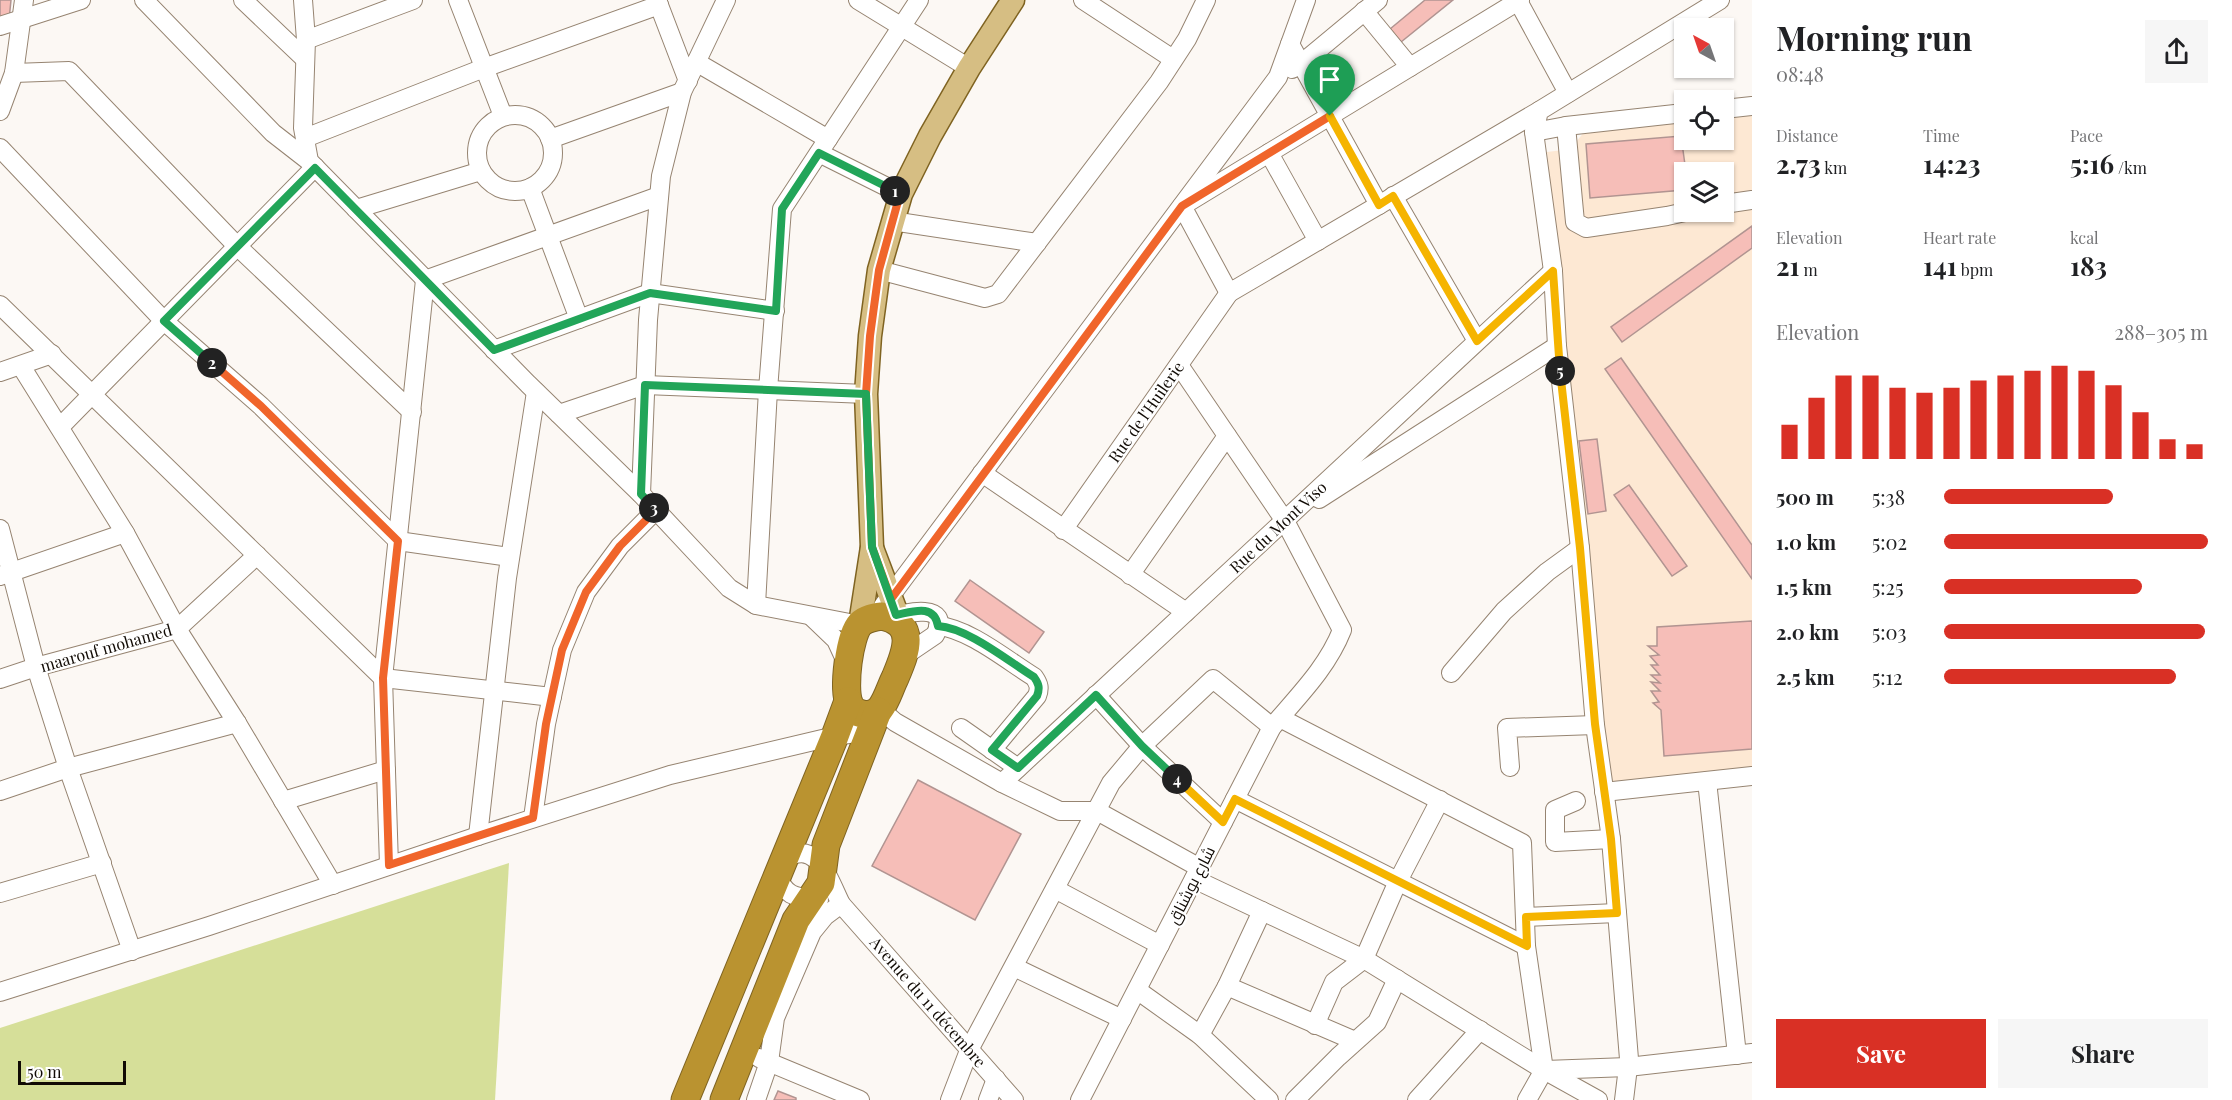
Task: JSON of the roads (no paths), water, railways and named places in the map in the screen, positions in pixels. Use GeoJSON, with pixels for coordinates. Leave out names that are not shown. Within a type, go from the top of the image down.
{"type":"FeatureCollection","features":[{"type":"Feature","properties":{"kind":"highway"},"geometry":{"type":"LineString","coordinates":[[685,1100],[835,736],[848,700],[848,666],[852,640],[882,618],[907,642],[904,656],[876,717],[826,845],[821,883],[796,920],[780,986],[744,1052],[724,1100]]}},
{"type":"Feature","properties":{"kind":"highway"},"geometry":{"type":"LineString","coordinates":[[848,700],[855,711],[876,717]]}},
{"type":"Feature","properties":{"kind":"highway"},"geometry":{"type":"LineString","coordinates":[[738,969],[780,986]]}},
{"type":"Feature","properties":{"kind":"main road"},"geometry":{"type":"LineString","coordinates":[[882,618],[872,547],[866,394],[870,336],[879,270],[900,194],[969,68],[1013,0]]}},
{"type":"Feature","properties":{"kind":"main road"},"geometry":{"type":"LineString","coordinates":[[872,547],[882,618]]}},
{"type":"Feature","properties":{"kind":"street"},"geometry":{"type":"LineString","coordinates":[[0,111],[14,73],[24,0]]}},
{"type":"Feature","properties":{"kind":"street"},"geometry":{"type":"LineString","coordinates":[[0,26],[81,0]]}},
{"type":"Feature","properties":{"kind":"street"},"geometry":{"type":"LineString","coordinates":[[144,0],[273,133],[312,164],[494,350],[641,494],[717,578],[742,598],[756,605],[810,616],[882,618],[927,611],[935,616],[938,630],[932,638],[904,656]]}},
{"type":"Feature","properties":{"kind":"street"},"geometry":{"type":"LineString","coordinates":[[243,0],[305,59]]}},
{"type":"Feature","properties":{"kind":"street"},"geometry":{"type":"LineString","coordinates":[[303,0],[306,40],[303,128],[312,164]]}},
{"type":"Feature","properties":{"kind":"street"},"geometry":{"type":"LineString","coordinates":[[306,40],[413,0]]}},
{"type":"Feature","properties":{"kind":"street"},"geometry":{"type":"LineString","coordinates":[[458,0],[503,117]]}},
{"type":"Feature","properties":{"kind":"street"},"geometry":{"type":"LineString","coordinates":[[641,494],[650,293],[661,176],[685,87],[726,0]]}},
{"type":"Feature","properties":{"kind":"street"},"geometry":{"type":"LineString","coordinates":[[858,0],[969,68]]}},
{"type":"Feature","properties":{"kind":"street"},"geometry":{"type":"LineString","coordinates":[[756,605],[768,390],[776,311],[782,209],[919,0]]}},
{"type":"Feature","properties":{"kind":"street"},"geometry":{"type":"LineString","coordinates":[[1083,0],[1173,59]]}},
{"type":"Feature","properties":{"kind":"street"},"geometry":{"type":"LineString","coordinates":[[879,270],[985,298],[998,294],[1152,91],[1187,39],[1206,0]]}},
{"type":"Feature","properties":{"kind":"street"},"geometry":{"type":"LineString","coordinates":[[882,618],[982,473],[1278,77],[1306,0]]}},
{"type":"Feature","properties":{"kind":"street"},"geometry":{"type":"LineString","coordinates":[[1182,206],[1229,293],[1539,111],[1720,0]]}},
{"type":"Feature","properties":{"kind":"street"},"geometry":{"type":"LineString","coordinates":[[1182,206],[1519,1],[1568,93]]}},
{"type":"Feature","properties":{"kind":"street"},"geometry":{"type":"LineString","coordinates":[[305,138],[658,2],[685,87]]}},
{"type":"Feature","properties":{"kind":"street"},"geometry":{"type":"LineString","coordinates":[[1278,77],[1301,64],[1371,6],[1410,67]]}},
{"type":"Feature","properties":{"kind":"street"},"geometry":{"type":"LineString","coordinates":[[1290,44],[1330,116],[1477,341]]}},
{"type":"Feature","properties":{"kind":"street"},"geometry":{"type":"LineString","coordinates":[[696,62],[900,194]]}},
{"type":"Feature","properties":{"kind":"street"},"geometry":{"type":"LineString","coordinates":[[14,73],[69,71],[237,246],[412,412]]}},
{"type":"Feature","properties":{"kind":"street"},"geometry":{"type":"LineString","coordinates":[[550,140],[685,87]]}},
{"type":"Feature","properties":{"kind":"street"},"geometry":{"type":"LineString","coordinates":[[1734,108],[1752,106]]}},
{"type":"Feature","properties":{"kind":"street"},"geometry":{"type":"LineString","coordinates":[[1539,111],[1534,132],[1553,271],[1557,346],[1580,548],[1595,724],[1611,839],[1629,1059],[1624,1100]]}},
{"type":"Feature","properties":{"kind":"street"},"geometry":{"type":"LineString","coordinates":[[1534,132],[1566,126],[1674,114]]}},
{"type":"Feature","properties":{"kind":"street"},"geometry":{"type":"LineString","coordinates":[[526,116],[545,129],[550,140],[553,151],[552,162],[540,182],[530,188],[519,191],[497,187],[487,180],[481,171],[477,158],[477,145],[482,132],[491,123],[503,117],[526,116]]}},
{"type":"Feature","properties":{"kind":"street"},"geometry":{"type":"LineString","coordinates":[[1566,126],[1575,222],[1586,228],[1674,214]]}},
{"type":"Feature","properties":{"kind":"street"},"geometry":{"type":"LineString","coordinates":[[0,148],[164,321],[261,406],[398,541],[510,557]]}},
{"type":"Feature","properties":{"kind":"street"},"geometry":{"type":"LineString","coordinates":[[1269,153],[1318,241]]}},
{"type":"Feature","properties":{"kind":"street"},"geometry":{"type":"LineString","coordinates":[[60,427],[237,246],[312,164]]}},
{"type":"Feature","properties":{"kind":"street"},"geometry":{"type":"LineString","coordinates":[[356,209],[481,171]]}},
{"type":"Feature","properties":{"kind":"street"},"geometry":{"type":"LineString","coordinates":[[530,188],[579,319]]}},
{"type":"Feature","properties":{"kind":"street"},"geometry":{"type":"LineString","coordinates":[[425,280],[659,196]]}},
{"type":"Feature","properties":{"kind":"street"},"geometry":{"type":"LineString","coordinates":[[1734,203],[1752,200]]}},
{"type":"Feature","properties":{"kind":"street"},"geometry":{"type":"LineString","coordinates":[[892,221],[1037,243]]}},
{"type":"Feature","properties":{"kind":"street","name":"Rue du Mont Viso"},"geometry":{"type":"LineString","coordinates":[[1002,783],[1553,271]]}},
{"type":"Feature","properties":{"kind":"street"},"geometry":{"type":"LineString","coordinates":[[389,865],[383,678],[425,280]]}},
{"type":"Feature","properties":{"kind":"street"},"geometry":{"type":"LineString","coordinates":[[494,350],[650,293],[776,311]]}},
{"type":"Feature","properties":{"kind":"street","name":"Rue de l'Huilerie"},"geometry":{"type":"LineString","coordinates":[[1063,530],[1229,293]]}},
{"type":"Feature","properties":{"kind":"street"},"geometry":{"type":"LineString","coordinates":[[0,305],[383,678],[552,697]]}},
{"type":"Feature","properties":{"kind":"street"},"geometry":{"type":"LineString","coordinates":[[1179,365],[1285,521],[1557,346]]}},
{"type":"Feature","properties":{"kind":"street"},"geometry":{"type":"LineString","coordinates":[[0,372],[51,354]]}},
{"type":"Feature","properties":{"kind":"street"},"geometry":{"type":"LineString","coordinates":[[21,366],[125,533],[177,629],[237,723],[333,885]]}},
{"type":"Feature","properties":{"kind":"street"},"geometry":{"type":"LineString","coordinates":[[559,414],[645,385],[866,394]]}},
{"type":"Feature","properties":{"kind":"street"},"geometry":{"type":"LineString","coordinates":[[478,836],[510,557],[536,392]]}},
{"type":"Feature","properties":{"kind":"street"},"geometry":{"type":"LineString","coordinates":[[1130,575],[1227,436]]}},
{"type":"Feature","properties":{"kind":"street"},"geometry":{"type":"LineString","coordinates":[[982,473],[1186,612]]}},
{"type":"Feature","properties":{"kind":"street"},"geometry":{"type":"LineString","coordinates":[[533,818],[546,724],[562,650],[586,592],[620,546],[656,510]]}},
{"type":"Feature","properties":{"kind":"street","name":"شارع بوشناق"},"geometry":{"type":"LineString","coordinates":[[1080,1100],[1276,723],[1316,676],[1336,646],[1342,630],[1285,521]]}},
{"type":"Feature","properties":{"kind":"street"},"geometry":{"type":"LineString","coordinates":[[0,530],[6,574],[68,768],[132,951]]}},
{"type":"Feature","properties":{"kind":"street"},"geometry":{"type":"LineString","coordinates":[[6,574],[125,533]]}},
{"type":"Feature","properties":{"kind":"street"},"geometry":{"type":"LineString","coordinates":[[1451,673],[1504,611],[1547,572],[1580,548]]}},
{"type":"Feature","properties":{"kind":"street","name":"maarouf mohamed"},"geometry":{"type":"LineString","coordinates":[[0,679],[177,629],[257,555]]}},
{"type":"Feature","properties":{"kind":"street"},"geometry":{"type":"LineString","coordinates":[[810,616],[831,634],[848,666]]}},
{"type":"Feature","properties":{"kind":"street"},"geometry":{"type":"LineString","coordinates":[[938,626],[950,627],[966,634],[1034,677],[1038,683],[1040,690],[1037,696],[992,750]]}},
{"type":"Feature","properties":{"kind":"street"},"geometry":{"type":"LineString","coordinates":[[950,1100],[970,1048],[1111,783],[1142,746],[1213,679],[1276,723],[1440,800],[1522,843],[1527,946],[1544,1070],[1527,1100]]}},
{"type":"Feature","properties":{"kind":"street"},"geometry":{"type":"LineString","coordinates":[[1096,695],[1142,746],[1223,822]]}},
{"type":"Feature","properties":{"kind":"street"},"geometry":{"type":"LineString","coordinates":[[0,992],[132,951],[533,818],[670,775],[835,736],[876,717],[895,722],[1002,783],[1060,811],[1097,811],[1262,911],[1364,959],[1544,1070],[1598,1100]]}},
{"type":"Feature","properties":{"kind":"street"},"geometry":{"type":"LineString","coordinates":[[0,791],[68,768],[237,723]]}},
{"type":"Feature","properties":{"kind":"street"},"geometry":{"type":"LineString","coordinates":[[1510,767],[1507,728],[1595,724]]}},
{"type":"Feature","properties":{"kind":"street"},"geometry":{"type":"LineString","coordinates":[[961,728],[1018,768]]}},
{"type":"Feature","properties":{"kind":"street"},"geometry":{"type":"LineString","coordinates":[[284,801],[386,770]]}},
{"type":"Feature","properties":{"kind":"street"},"geometry":{"type":"LineString","coordinates":[[1604,792],[1752,776]]}},
{"type":"Feature","properties":{"kind":"street"},"geometry":{"type":"LineString","coordinates":[[1544,1070],[1628,1067],[1745,1054],[1707,781]]}},
{"type":"Feature","properties":{"kind":"street"},"geometry":{"type":"LineString","coordinates":[[1235,799],[1527,946]]}},
{"type":"Feature","properties":{"kind":"street"},"geometry":{"type":"LineString","coordinates":[[1315,1025],[1334,982],[1364,959],[1398,881],[1440,800]]}},
{"type":"Feature","properties":{"kind":"street"},"geometry":{"type":"LineString","coordinates":[[1576,801],[1556,810],[1555,842],[1611,839]]}},
{"type":"Feature","properties":{"kind":"street"},"geometry":{"type":"LineString","coordinates":[[824,870],[809,854],[795,853],[780,868],[783,889],[789,894],[841,904]]}},
{"type":"Feature","properties":{"kind":"street"},"geometry":{"type":"LineString","coordinates":[[0,893],[102,863]]}},
{"type":"Feature","properties":{"kind":"street","name":"Avenue du 11 décembre"},"geometry":{"type":"LineString","coordinates":[[824,870],[841,904],[1014,1100]]}},
{"type":"Feature","properties":{"kind":"street"},"geometry":{"type":"LineString","coordinates":[[1055,889],[1160,945]]}},
{"type":"Feature","properties":{"kind":"street"},"geometry":{"type":"LineString","coordinates":[[756,1100],[769,1062],[780,986],[815,926],[841,904]]}},
{"type":"Feature","properties":{"kind":"street"},"geometry":{"type":"LineString","coordinates":[[1200,1035],[1227,986],[1262,911]]}},
{"type":"Feature","properties":{"kind":"street"},"geometry":{"type":"LineString","coordinates":[[1526,917],[1617,913]]}},
{"type":"Feature","properties":{"kind":"street"},"geometry":{"type":"LineString","coordinates":[[1014,967],[1122,1019]]}},
{"type":"Feature","properties":{"kind":"street"},"geometry":{"type":"LineString","coordinates":[[1294,1100],[1377,1022],[1397,980]]}},
{"type":"Feature","properties":{"kind":"street"},"geometry":{"type":"LineString","coordinates":[[1227,986],[1355,1041]]}},
{"type":"Feature","properties":{"kind":"street"},"geometry":{"type":"LineString","coordinates":[[1137,990],[1200,1035],[1269,1100]]}},
{"type":"Feature","properties":{"kind":"street"},"geometry":{"type":"LineString","coordinates":[[1417,1100],[1480,1030]]}},
{"type":"Feature","properties":{"kind":"street"},"geometry":{"type":"LineString","coordinates":[[744,1052],[860,1100]]}},
{"type":"Feature","properties":{"kind":"street"},"geometry":{"type":"LineString","coordinates":[[988,1100],[996,1079]]}}]}
